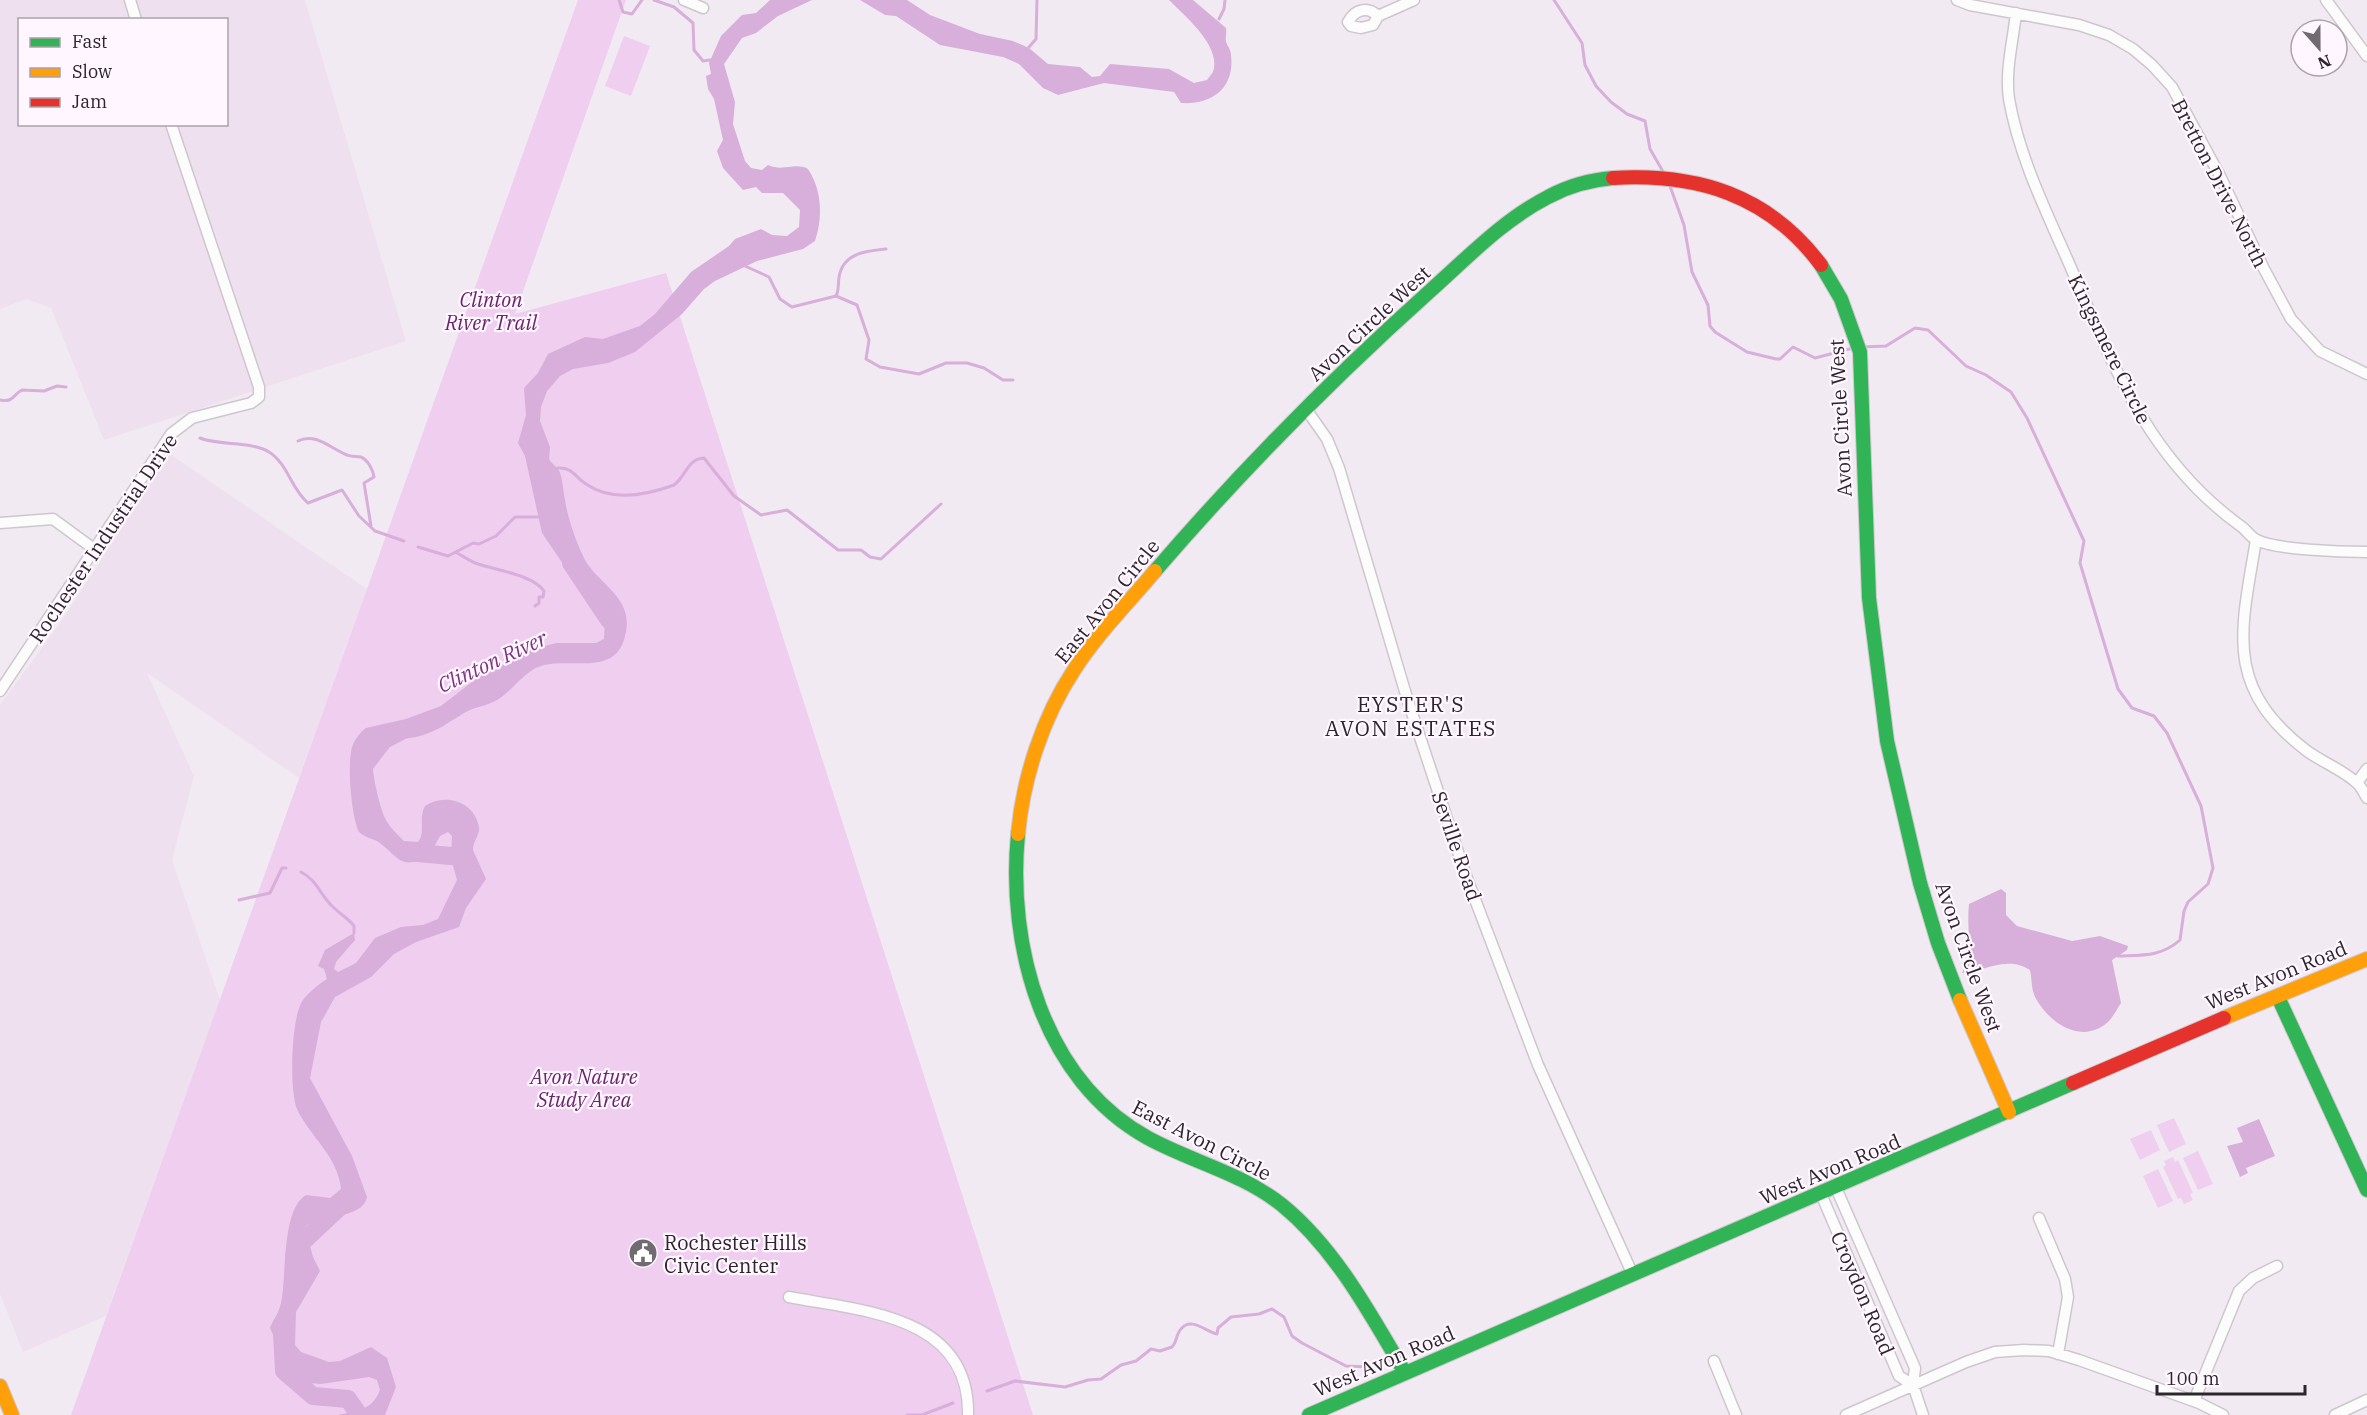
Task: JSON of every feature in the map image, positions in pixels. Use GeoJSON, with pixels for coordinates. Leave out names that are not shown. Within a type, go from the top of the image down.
{"type":"FeatureCollection","features":[{"type":"Feature","properties":{"kind":"street"},"geometry":{"type":"LineString","coordinates":[[130,0],[135,18]]}},
{"type":"Feature","properties":{"kind":"street"},"geometry":{"type":"LineString","coordinates":[[684,0],[703,8]]}},
{"type":"Feature","properties":{"kind":"street"},"geometry":{"type":"LineString","coordinates":[[1378,16],[1414,0]]}},
{"type":"Feature","properties":{"kind":"street","name":"Bretton Drive North"},"geometry":{"type":"LineString","coordinates":[[1957,0],[2079,25],[2109,35],[2133,49],[2152,65],[2172,87],[2183,107],[2291,319],[2320,351],[2367,374]]}},
{"type":"Feature","properties":{"kind":"street"},"geometry":{"type":"LineString","coordinates":[[2326,0],[2367,56]]}},
{"type":"Feature","properties":{"kind":"street","name":"Kingsmere Circle"},"geometry":{"type":"LineString","coordinates":[[2016,13],[2009,70],[2009,96],[2015,125],[2041,202],[2114,367],[2154,439],[2225,517],[2256,540],[2324,552],[2367,552]]}},
{"type":"Feature","properties":{"kind":"street","name":"Rochester Industrial Drive"},"geometry":{"type":"LineString","coordinates":[[0,691],[171,434],[192,418],[251,402],[259,397],[259,387],[172,126]]}},
{"type":"Feature","properties":{"kind":"street","name":"Avon Circle West"},"geometry":{"type":"LineString","coordinates":[[1306,409],[1416,303],[1506,226],[1560,191],[1586,182],[1610,177],[1642,177],[1719,188],[1774,218],[1811,250],[1832,278],[1843,299],[1854,326],[1860,352],[1866,552],[1872,634],[1889,751],[1906,831],[1930,919],[2008,1112]]}},
{"type":"Feature","properties":{"kind":"street","name":"Seville Road"},"geometry":{"type":"LineString","coordinates":[[1306,409],[1327,439],[1339,468],[1410,709],[1505,982],[1538,1065],[1633,1275]]}},
{"type":"Feature","properties":{"kind":"street","name":"East Avon Circle"},"geometry":{"type":"LineString","coordinates":[[1306,409],[1190,530],[1072,671],[1043,734],[1025,789],[1018,830],[1016,866],[1019,919],[1031,977],[1054,1040],[1076,1079],[1102,1107],[1129,1128],[1176,1152],[1240,1179],[1281,1204],[1317,1242],[1371,1317],[1405,1373]]}},
{"type":"Feature","properties":{"kind":"street"},"geometry":{"type":"LineString","coordinates":[[0,523],[53,519],[94,549]]}},
{"type":"Feature","properties":{"kind":"street"},"geometry":{"type":"LineString","coordinates":[[2256,540],[2244,610],[2242,642],[2247,674],[2256,698],[2282,730],[2306,750],[2357,783],[2367,798]]}},
{"type":"Feature","properties":{"kind":"street"},"geometry":{"type":"LineString","coordinates":[[2357,783],[2367,769]]}},
{"type":"Feature","properties":{"kind":"street","name":"West Avon Road"},"geometry":{"type":"LineString","coordinates":[[1309,1415],[1836,1188],[2171,1040],[2367,959]]}},
{"type":"Feature","properties":{"kind":"street"},"geometry":{"type":"LineString","coordinates":[[2278,997],[2367,1190]]}},
{"type":"Feature","properties":{"kind":"street","name":"Croydon Road"},"geometry":{"type":"LineString","coordinates":[[1836,1188],[1915,1368],[1913,1385],[1923,1415]]}},
{"type":"Feature","properties":{"kind":"street","name":"Croydon Road"},"geometry":{"type":"LineString","coordinates":[[1821,1194],[1899,1376],[1913,1385]]}},
{"type":"Feature","properties":{"kind":"street"},"geometry":{"type":"LineString","coordinates":[[2039,1218],[2065,1279],[2068,1297],[2058,1354]]}},
{"type":"Feature","properties":{"kind":"street"},"geometry":{"type":"LineString","coordinates":[[2194,1401],[2239,1291],[2253,1278],[2277,1266]]}},
{"type":"Feature","properties":{"kind":"street"},"geometry":{"type":"LineString","coordinates":[[789,1297],[886,1315],[927,1333],[942,1346],[958,1369],[965,1387],[968,1415]]}},
{"type":"Feature","properties":{"kind":"street"},"geometry":{"type":"LineString","coordinates":[[1846,1415],[1995,1352],[2024,1350],[2058,1354],[2194,1401],[2223,1415]]}},
{"type":"Feature","properties":{"kind":"street"},"geometry":{"type":"LineString","coordinates":[[1714,1361],[1736,1415]]}},
{"type":"Feature","properties":{"kind":"street"},"geometry":{"type":"LineString","coordinates":[[0,1386],[12,1415]]}},
{"type":"Feature","properties":{"kind":"street"},"geometry":{"type":"LineString","coordinates":[[2335,1415],[2367,1400]]}},
{"type":"Feature","properties":{"kind":"shaded area"},"geometry":{"type":"Polygon","coordinates":[[[0,0],[305,0],[406,341],[104,440],[51,308],[26,299],[0,309],[0,0]]]}},
{"type":"Feature","properties":{"kind":"shaded area"},"geometry":{"type":"Polygon","coordinates":[[[770,0],[812,0],[778,16],[756,33],[742,38],[724,64],[735,102],[733,124],[745,161],[751,168],[762,170],[768,165],[779,168],[798,166],[808,169],[813,177],[820,204],[815,241],[803,249],[757,261],[715,281],[704,289],[682,314],[635,352],[608,363],[573,369],[560,376],[547,391],[541,407],[540,421],[550,447],[549,459],[558,469],[562,479],[568,515],[578,546],[591,569],[621,602],[625,612],[627,623],[620,648],[613,656],[603,661],[544,665],[531,671],[493,702],[468,711],[432,732],[388,742],[374,751],[372,765],[378,796],[384,815],[392,829],[404,841],[418,842],[425,806],[441,800],[458,802],[471,811],[476,818],[479,827],[473,850],[486,879],[466,908],[459,927],[416,942],[394,954],[371,977],[335,997],[321,1022],[310,1078],[352,1156],[367,1197],[364,1204],[357,1210],[319,1220],[305,1227],[313,1257],[320,1271],[296,1312],[295,1345],[301,1352],[329,1362],[340,1361],[371,1347],[387,1358],[396,1387],[385,1415],[338,1415],[363,1409],[373,1402],[380,1390],[377,1380],[369,1377],[321,1384],[310,1383],[284,1359],[270,1328],[281,1303],[286,1244],[292,1214],[306,1195],[330,1198],[341,1189],[335,1167],[302,1119],[294,1100],[292,1053],[296,1021],[303,1000],[327,979],[324,969],[318,966],[325,950],[354,933],[355,940],[336,962],[334,969],[338,972],[356,963],[375,938],[401,927],[423,925],[438,919],[457,880],[451,858],[452,836],[448,832],[440,836],[429,856],[406,862],[397,858],[380,843],[359,832],[351,792],[352,749],[356,738],[366,728],[406,719],[441,706],[490,668],[510,663],[532,649],[557,643],[596,643],[604,639],[605,621],[588,587],[561,561],[542,533],[525,456],[518,443],[526,415],[524,388],[538,373],[548,354],[585,337],[603,339],[640,326],[655,314],[691,272],[729,246],[735,239],[761,229],[772,235],[787,236],[799,227],[800,210],[783,193],[762,193],[756,187],[743,190],[723,168],[717,151],[723,140],[714,99],[708,89],[706,76],[711,74],[709,63],[721,36],[742,15],[756,13],[770,0]]]}},
{"type":"Feature","properties":{"kind":"shaded area"},"geometry":{"type":"Polygon","coordinates":[[[860,0],[907,0],[930,15],[980,34],[1013,41],[1029,48],[1048,64],[1080,67],[1092,77],[1100,76],[1110,64],[1169,69],[1194,83],[1207,80],[1213,72],[1212,52],[1192,23],[1169,0],[1193,0],[1226,28],[1231,67],[1229,77],[1219,92],[1202,101],[1192,103],[1181,103],[1174,92],[1104,83],[1058,95],[1043,88],[1019,64],[1003,57],[940,45],[896,16],[885,15],[860,0]]]}},
{"type":"Feature","properties":{"kind":"shaded area"},"geometry":{"type":"Polygon","coordinates":[[[170,454],[367,589],[299,778],[147,673],[194,776],[172,860],[220,1000],[106,1316],[23,1352],[0,1294],[0,705],[60,623],[170,454]]]}},
{"type":"Feature","properties":{"kind":"shaded area"},"geometry":{"type":"Polygon","coordinates":[[[2001,889],[2006,893],[2006,915],[2017,926],[2072,941],[2100,936],[2128,946],[2127,950],[2112,960],[2121,1003],[2108,1022],[2098,1029],[2087,1032],[2066,1028],[2048,1015],[2041,1006],[2035,997],[2030,970],[2022,966],[1996,965],[1962,973],[1969,948],[1969,904],[2001,889]]]}},
{"type":"Feature","properties":{"kind":"shaded area"},"geometry":{"type":"Polygon","coordinates":[[[2259,1119],[2275,1156],[2246,1168],[2248,1173],[2240,1177],[2227,1146],[2243,1142],[2237,1128],[2259,1119]]]}},
{"type":"Feature","properties":{"kind":"green space","name":"Avon Nature Study Area"},"geometry":{"type":"Polygon","coordinates":[[[578,0],[626,0],[515,314],[666,273],[1033,1415],[71,1415],[578,0]]]}},
{"type":"Feature","properties":{"kind":"green space"},"geometry":{"type":"Polygon","coordinates":[[[624,36],[650,46],[631,96],[605,86],[624,36]]]}},
{"type":"Feature","properties":{"kind":"green space"},"geometry":{"type":"Polygon","coordinates":[[[2174,1118],[2186,1144],[2169,1152],[2157,1125],[2174,1118]]]}},
{"type":"Feature","properties":{"kind":"green space"},"geometry":{"type":"Polygon","coordinates":[[[2151,1130],[2160,1150],[2140,1160],[2130,1139],[2151,1130]]]}},
{"type":"Feature","properties":{"kind":"green space"},"geometry":{"type":"Polygon","coordinates":[[[2198,1151],[2213,1184],[2198,1190],[2183,1158],[2198,1151]]]}},
{"type":"Feature","properties":{"kind":"green space"},"geometry":{"type":"Polygon","coordinates":[[[2173,1157],[2175,1162],[2178,1160],[2193,1193],[2190,1194],[2193,1200],[2184,1204],[2181,1198],[2178,1199],[2163,1167],[2166,1165],[2164,1161],[2173,1157]]]}},
{"type":"Feature","properties":{"kind":"green space"},"geometry":{"type":"Polygon","coordinates":[[[2158,1169],[2173,1201],[2158,1208],[2143,1176],[2158,1169]]]}},
{"type":"Feature","properties":{"kind":"waterway"},"geometry":{"type":"LineString","coordinates":[[619,0],[623,12],[632,14],[642,0]]}},
{"type":"Feature","properties":{"kind":"waterway"},"geometry":{"type":"LineString","coordinates":[[654,0],[674,7],[693,23],[694,50],[703,61],[710,60]]}},
{"type":"Feature","properties":{"kind":"waterway"},"geometry":{"type":"LineString","coordinates":[[1029,47],[1036,39],[1037,0]]}},
{"type":"Feature","properties":{"kind":"waterway"},"geometry":{"type":"LineString","coordinates":[[1219,19],[1225,0]]}},
{"type":"Feature","properties":{"kind":"waterway"},"geometry":{"type":"LineString","coordinates":[[1554,0],[1582,43],[1585,65],[1596,86],[1611,102],[1627,114],[1645,121],[1650,149],[1665,175]]}},
{"type":"Feature","properties":{"kind":"waterway"},"geometry":{"type":"LineString","coordinates":[[1670,186],[1684,225],[1692,272],[1708,305],[1710,326],[1715,332],[1747,352],[1776,359],[1780,359],[1793,347],[1815,358],[1853,348]]}},
{"type":"Feature","properties":{"kind":"waterway"},"geometry":{"type":"LineString","coordinates":[[836,296],[841,269],[850,258],[863,252],[886,249]]}},
{"type":"Feature","properties":{"kind":"waterway"},"geometry":{"type":"LineString","coordinates":[[745,266],[769,277],[780,299],[792,307],[836,296],[857,305],[869,340],[866,359],[880,367],[919,374],[946,363],[967,363],[984,368],[1003,380],[1013,380]]}},
{"type":"Feature","properties":{"kind":"waterway"},"geometry":{"type":"LineString","coordinates":[[1862,347],[1886,346],[1915,328],[1928,330],[1966,366],[1986,375],[2011,392],[2027,418],[2084,541],[2080,563],[2118,689],[2132,708],[2154,716],[2167,733],[2201,806],[2213,868],[2208,884],[2188,902],[2184,911],[2180,940],[2166,950],[2143,955],[2118,956]]}},
{"type":"Feature","properties":{"kind":"waterway"},"geometry":{"type":"LineString","coordinates":[[0,400],[11,399],[22,390],[44,391],[57,386],[66,387]]}},
{"type":"Feature","properties":{"kind":"waterway"},"geometry":{"type":"LineString","coordinates":[[200,438],[254,446],[269,452],[281,463],[297,491],[308,503],[342,490],[359,516],[375,531],[404,541]]}},
{"type":"Feature","properties":{"kind":"waterway"},"geometry":{"type":"LineString","coordinates":[[298,441],[317,440],[347,455],[364,458],[374,477],[364,483],[371,526]]}},
{"type":"Feature","properties":{"kind":"waterway"},"geometry":{"type":"LineString","coordinates":[[558,468],[570,471],[596,490],[630,495],[653,492],[674,485],[690,464],[704,458],[734,496],[761,515],[787,510],[838,550],[861,550],[870,557],[881,559],[941,504]]}},
{"type":"Feature","properties":{"kind":"waterway"},"geometry":{"type":"LineString","coordinates":[[418,547],[448,556],[473,543],[479,544],[496,536],[515,517],[538,517]]}},
{"type":"Feature","properties":{"kind":"waterway"},"geometry":{"type":"LineString","coordinates":[[457,553],[475,563],[523,577],[539,585],[544,591],[543,597],[539,597],[539,603],[535,606]]}},
{"type":"Feature","properties":{"kind":"waterway","name":"Clinton River"},"geometry":{"type":"LineString","coordinates":[[571,563],[609,620]]}},
{"type":"Feature","properties":{"kind":"waterway","name":"Clinton River"},"geometry":{"type":"LineString","coordinates":[[364,776],[363,767],[384,740],[401,731]]}},
{"type":"Feature","properties":{"kind":"waterway","name":"Clinton River"},"geometry":{"type":"LineString","coordinates":[[406,852],[462,857],[467,868]]}},
{"type":"Feature","properties":{"kind":"waterway"},"geometry":{"type":"LineString","coordinates":[[239,900],[270,893],[282,868],[286,868]]}},
{"type":"Feature","properties":{"kind":"waterway"},"geometry":{"type":"LineString","coordinates":[[301,872],[311,879],[329,903],[352,923],[354,933]]}},
{"type":"Feature","properties":{"kind":"waterway","name":"Clinton River"},"geometry":{"type":"LineString","coordinates":[[294,1256],[296,1248],[344,1203]]}},
{"type":"Feature","properties":{"kind":"waterway"},"geometry":{"type":"LineString","coordinates":[[987,1391],[1015,1381],[1065,1387],[1088,1380],[1101,1379],[1121,1365],[1136,1361],[1151,1349],[1160,1351],[1172,1347],[1179,1331],[1185,1325],[1194,1324],[1217,1334],[1218,1328],[1231,1317],[1259,1314],[1272,1309],[1284,1317],[1292,1336],[1302,1343],[1346,1366],[1371,1367]]}},
{"type":"Feature","properties":{"kind":"waterway","name":"Clinton River"},"geometry":{"type":"LineString","coordinates":[[282,1333],[284,1371],[313,1396],[348,1399],[359,1415]]}},
{"type":"Feature","properties":{"kind":"waterway"},"geometry":{"type":"LineString","coordinates":[[922,1415],[953,1403]]}},
{"type":"Feature","properties":{"kind":"waterway"},"geometry":{"type":"LineString","coordinates":[[907,1415],[921,1415]]}},
{"type":"Feature","properties":{"kind":"traffic: fast"},"geometry":{"type":"LineString","coordinates":[[1155,571],[1254,461],[1323,391],[1486,240],[1532,206],[1556,193],[1579,184],[1613,178]]}},
{"type":"Feature","properties":{"kind":"traffic: fast"},"geometry":{"type":"LineString","coordinates":[[1821,265],[1841,299],[1860,352],[1869,598],[1887,741],[1920,883],[1938,943],[1960,1000]]}},
{"type":"Feature","properties":{"kind":"traffic: fast"},"geometry":{"type":"LineString","coordinates":[[1018,834],[1016,877],[1019,921],[1027,964],[1039,1006],[1058,1046],[1082,1082],[1112,1113],[1148,1138],[1250,1184],[1282,1205],[1301,1222],[1319,1241],[1351,1283],[1405,1373]]}},
{"type":"Feature","properties":{"kind":"traffic: fast"},"geometry":{"type":"LineString","coordinates":[[2278,997],[2367,1190]]}},
{"type":"Feature","properties":{"kind":"traffic: fast"},"geometry":{"type":"LineString","coordinates":[[1309,1415],[2073,1083]]}},
{"type":"Feature","properties":{"kind":"traffic: slow"},"geometry":{"type":"LineString","coordinates":[[1018,834],[1024,791],[1036,749],[1063,688],[1093,644],[1155,571]]}},
{"type":"Feature","properties":{"kind":"traffic: slow"},"geometry":{"type":"LineString","coordinates":[[2224,1018],[2367,959]]}},
{"type":"Feature","properties":{"kind":"traffic: slow"},"geometry":{"type":"LineString","coordinates":[[1960,1000],[2009,1112]]}},
{"type":"Feature","properties":{"kind":"traffic: slow"},"geometry":{"type":"LineString","coordinates":[[0,1386],[12,1415]]}},
{"type":"Feature","properties":{"kind":"traffic: jam"},"geometry":{"type":"LineString","coordinates":[[1613,178],[1644,177],[1674,180],[1729,193],[1754,205],[1778,221],[1801,241],[1821,265]]}},
{"type":"Feature","properties":{"kind":"traffic: jam"},"geometry":{"type":"LineString","coordinates":[[2073,1083],[2224,1018]]}},
{"type":"Feature","properties":{"kind":"place","name":"Rochester Hills Civic Center"},"geometry":{"type":"Point","coordinates":[643,1253]}},
{"type":"Feature","properties":{"kind":"district","name":"EYSTER'S AVON ESTATES"},"geometry":{"type":"Point","coordinates":[1411,716]}},
{"type":"Feature","properties":{"kind":"park label","name":"Clinton River Trail"},"geometry":{"type":"Point","coordinates":[491,310]}}]}
